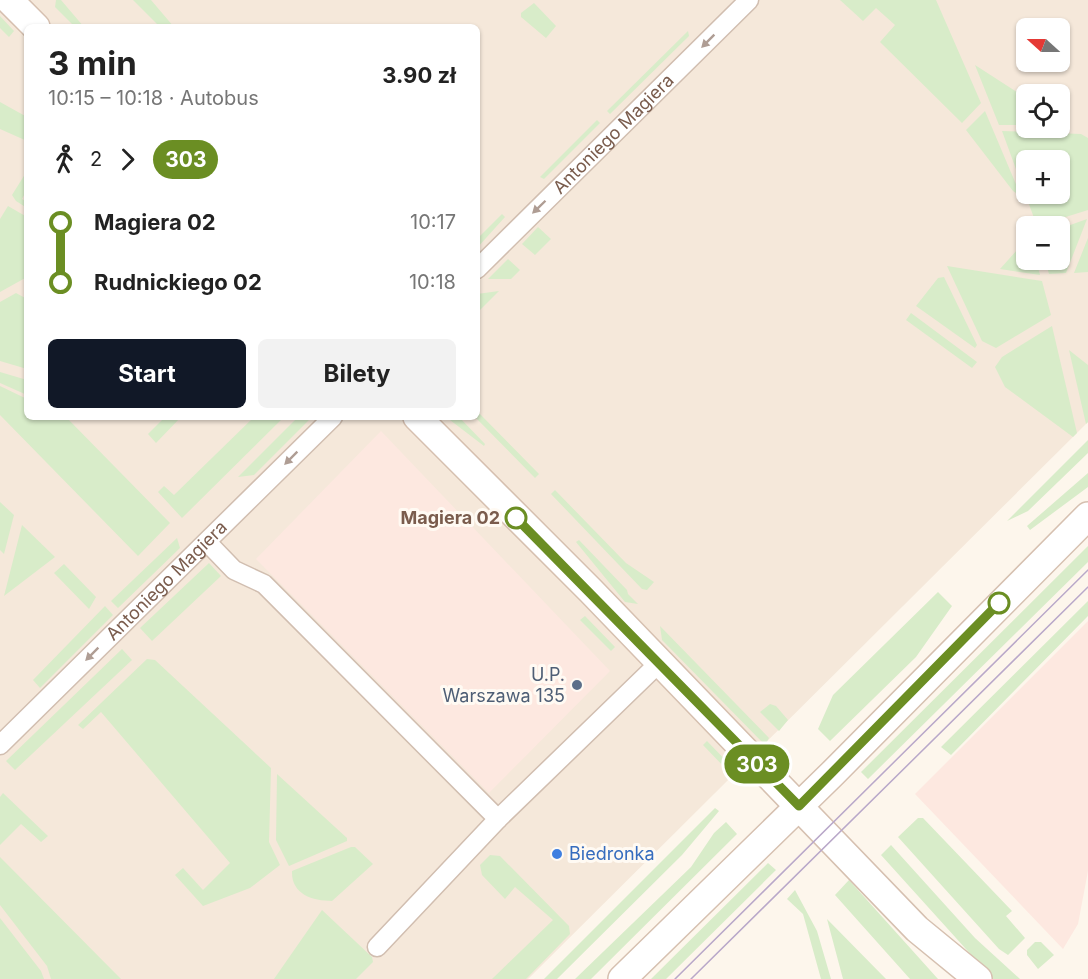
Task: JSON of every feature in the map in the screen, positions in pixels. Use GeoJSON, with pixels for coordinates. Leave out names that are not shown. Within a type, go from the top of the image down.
{"type":"FeatureCollection","features":[{"type":"Feature","properties":{"kind":"street"},"geometry":{"type":"LineString","coordinates":[[9,0],[33,24]]}},
{"type":"Feature","properties":{"kind":"street","name":"Antoniego Magiera"},"geometry":{"type":"LineString","coordinates":[[480,266],[749,0]]}},
{"type":"Feature","properties":{"kind":"street","name":"Antoniego Magiera"},"geometry":{"type":"LineString","coordinates":[[0,745],[330,420]]}},
{"type":"Feature","properties":{"kind":"street"},"geometry":{"type":"LineString","coordinates":[[420,420],[917,929],[978,979]]}},
{"type":"Feature","properties":{"kind":"street"},"geometry":{"type":"LineString","coordinates":[[622,979],[799,806],[1088,516]]}},
{"type":"Feature","properties":{"kind":"street"},"geometry":{"type":"LineString","coordinates":[[207,542],[234,570],[264,584],[498,819]]}},
{"type":"Feature","properties":{"kind":"street"},"geometry":{"type":"LineString","coordinates":[[377,948],[498,819],[659,663]]}},
{"type":"Feature","properties":{"kind":"street"},"geometry":{"type":"LineString","coordinates":[[917,929],[951,979]]}},
{"type":"Feature","properties":{"kind":"shaded area"},"geometry":{"type":"Polygon","coordinates":[[[0,0],[1088,0],[1088,422],[528,979],[0,979],[0,0]]]}},
{"type":"Feature","properties":{"kind":"shaded area"},"geometry":{"type":"Polygon","coordinates":[[[381,431],[610,671],[489,793],[256,559],[381,431]]]}},
{"type":"Feature","properties":{"kind":"shaded area"},"geometry":{"type":"Polygon","coordinates":[[[1088,621],[1088,871],[1078,924],[1063,949],[915,794],[1088,621]]]}},
{"type":"Feature","properties":{"kind":"green space"},"geometry":{"type":"Polygon","coordinates":[[[56,0],[61,0],[81,24],[72,24],[55,7],[56,0]]]}},
{"type":"Feature","properties":{"kind":"green space"},"geometry":{"type":"Polygon","coordinates":[[[133,0],[151,0],[171,24],[157,24],[133,0]]]}},
{"type":"Feature","properties":{"kind":"green space"},"geometry":{"type":"Polygon","coordinates":[[[840,0],[936,0],[981,103],[962,123],[880,42],[895,25],[876,8],[863,21],[840,0]]]}},
{"type":"Feature","properties":{"kind":"green space"},"geometry":{"type":"Polygon","coordinates":[[[534,3],[556,26],[546,38],[521,17],[521,13],[534,3]]]}},
{"type":"Feature","properties":{"kind":"green space"},"geometry":{"type":"Polygon","coordinates":[[[0,16],[14,31],[9,37],[0,28],[0,16]]]}},
{"type":"Feature","properties":{"kind":"green space"},"geometry":{"type":"Polygon","coordinates":[[[688,31],[689,36],[610,114],[607,111],[688,31]]]}},
{"type":"Feature","properties":{"kind":"green space"},"geometry":{"type":"Polygon","coordinates":[[[975,65],[1016,92],[1016,125],[999,125],[975,65]]]}},
{"type":"Feature","properties":{"kind":"green space"},"geometry":{"type":"Polygon","coordinates":[[[0,102],[24,115],[24,140],[0,129],[0,102]]]}},
{"type":"Feature","properties":{"kind":"green space"},"geometry":{"type":"Polygon","coordinates":[[[985,111],[1016,184],[1016,193],[1013,191],[966,130],[985,111]]]}},
{"type":"Feature","properties":{"kind":"green space"},"geometry":{"type":"Polygon","coordinates":[[[597,120],[600,123],[544,179],[540,177],[597,120]]]}},
{"type":"Feature","properties":{"kind":"green space"},"geometry":{"type":"Polygon","coordinates":[[[1002,131],[1016,132],[1016,138],[1070,138],[1070,134],[1081,134],[1088,138],[1088,210],[1069,216],[1033,216],[1029,204],[1070,204],[1070,150],[1016,150],[1016,169],[1002,131]]]}},
{"type":"Feature","properties":{"kind":"green space"},"geometry":{"type":"Polygon","coordinates":[[[24,176],[22,199],[24,206],[12,195],[24,176]]]}},
{"type":"Feature","properties":{"kind":"green space"},"geometry":{"type":"Polygon","coordinates":[[[8,206],[24,215],[24,279],[0,292],[0,219],[8,206]]]}},
{"type":"Feature","properties":{"kind":"green space"},"geometry":{"type":"Polygon","coordinates":[[[502,214],[505,217],[480,245],[480,236],[502,214]]]}},
{"type":"Feature","properties":{"kind":"green space"},"geometry":{"type":"Polygon","coordinates":[[[1087,219],[1070,263],[1070,225],[1087,219]]]}},
{"type":"Feature","properties":{"kind":"green space"},"geometry":{"type":"Polygon","coordinates":[[[538,227],[551,239],[535,255],[522,244],[538,227]]]}},
{"type":"Feature","properties":{"kind":"green space"},"geometry":{"type":"Polygon","coordinates":[[[1088,238],[1088,272],[1074,273],[1088,238]]]}},
{"type":"Feature","properties":{"kind":"green space"},"geometry":{"type":"Polygon","coordinates":[[[1016,251],[1016,270],[1039,270],[1040,275],[1000,269],[1016,251]]]}},
{"type":"Feature","properties":{"kind":"green space"},"geometry":{"type":"Polygon","coordinates":[[[508,259],[520,270],[511,279],[488,279],[508,259]]]}},
{"type":"Feature","properties":{"kind":"green space"},"geometry":{"type":"Polygon","coordinates":[[[947,266],[1042,281],[1051,315],[996,348],[982,341],[947,266]]]}},
{"type":"Feature","properties":{"kind":"green space"},"geometry":{"type":"Polygon","coordinates":[[[1048,270],[1067,270],[1066,273],[1049,274],[1048,270]]]}},
{"type":"Feature","properties":{"kind":"green space"},"geometry":{"type":"Polygon","coordinates":[[[944,277],[977,345],[975,348],[916,306],[938,278],[944,277]]]}},
{"type":"Feature","properties":{"kind":"green space"},"geometry":{"type":"Polygon","coordinates":[[[499,291],[480,310],[480,294],[499,291]]]}},
{"type":"Feature","properties":{"kind":"green space"},"geometry":{"type":"Polygon","coordinates":[[[16,293],[24,297],[24,368],[0,361],[0,302],[16,293]]]}},
{"type":"Feature","properties":{"kind":"green space"},"geometry":{"type":"Polygon","coordinates":[[[911,313],[977,362],[972,368],[906,320],[911,313]]]}},
{"type":"Feature","properties":{"kind":"green space"},"geometry":{"type":"Polygon","coordinates":[[[1052,326],[1077,433],[1073,437],[1005,387],[995,367],[1002,357],[1052,326]]]}},
{"type":"Feature","properties":{"kind":"green space"},"geometry":{"type":"Polygon","coordinates":[[[1069,350],[1088,365],[1088,422],[1086,424],[1069,350]]]}},
{"type":"Feature","properties":{"kind":"green space"},"geometry":{"type":"Polygon","coordinates":[[[0,372],[24,379],[24,394],[0,383],[0,372]]]}},
{"type":"Feature","properties":{"kind":"green space"},"geometry":{"type":"Polygon","coordinates":[[[0,386],[24,398],[24,420],[69,420],[170,523],[138,556],[0,415],[0,386]]]}},
{"type":"Feature","properties":{"kind":"green space"},"geometry":{"type":"Polygon","coordinates":[[[480,414],[539,474],[535,478],[478,420],[480,420],[480,414]]]}},
{"type":"Feature","properties":{"kind":"green space"},"geometry":{"type":"Polygon","coordinates":[[[162,420],[178,420],[156,443],[148,434],[162,420]]]}},
{"type":"Feature","properties":{"kind":"green space"},"geometry":{"type":"Polygon","coordinates":[[[251,420],[281,420],[182,518],[158,492],[164,486],[174,495],[251,420]]]}},
{"type":"Feature","properties":{"kind":"green space"},"geometry":{"type":"Polygon","coordinates":[[[295,420],[309,420],[254,475],[238,477],[295,420]]]}},
{"type":"Feature","properties":{"kind":"green space"},"geometry":{"type":"Polygon","coordinates":[[[450,420],[462,420],[485,444],[484,446],[450,420]]]}},
{"type":"Feature","properties":{"kind":"green space"},"geometry":{"type":"Polygon","coordinates":[[[1088,440],[1088,453],[1028,511],[1007,521],[1088,440]]]}},
{"type":"Feature","properties":{"kind":"green space"},"geometry":{"type":"Polygon","coordinates":[[[1088,473],[1088,487],[1030,530],[1027,526],[1088,473]]]}},
{"type":"Feature","properties":{"kind":"green space"},"geometry":{"type":"Polygon","coordinates":[[[555,490],[626,563],[654,582],[647,590],[642,589],[551,494],[555,490]]]}},
{"type":"Feature","properties":{"kind":"green space"},"geometry":{"type":"Polygon","coordinates":[[[0,502],[14,515],[4,554],[0,550],[0,502]]]}},
{"type":"Feature","properties":{"kind":"green space"},"geometry":{"type":"Polygon","coordinates":[[[22,525],[55,557],[4,596],[22,525]]]}},
{"type":"Feature","properties":{"kind":"green space"},"geometry":{"type":"Polygon","coordinates":[[[177,538],[180,548],[118,608],[111,601],[177,538]]]}},
{"type":"Feature","properties":{"kind":"green space"},"geometry":{"type":"Polygon","coordinates":[[[579,540],[638,604],[625,602],[576,542],[579,540]]]}},
{"type":"Feature","properties":{"kind":"green space"},"geometry":{"type":"Polygon","coordinates":[[[1088,546],[1088,562],[868,779],[861,772],[1088,546]]]}},
{"type":"Feature","properties":{"kind":"green space"},"geometry":{"type":"Polygon","coordinates":[[[209,563],[221,576],[152,641],[140,628],[209,563]]]}},
{"type":"Feature","properties":{"kind":"green space"},"geometry":{"type":"Polygon","coordinates":[[[64,564],[96,597],[89,609],[54,573],[64,564]]]}},
{"type":"Feature","properties":{"kind":"green space"},"geometry":{"type":"Polygon","coordinates":[[[938,592],[952,606],[916,657],[830,741],[818,729],[833,695],[938,592]]]}},
{"type":"Feature","properties":{"kind":"green space"},"geometry":{"type":"Polygon","coordinates":[[[1088,601],[1088,616],[951,755],[941,747],[1088,601]]]}},
{"type":"Feature","properties":{"kind":"green space"},"geometry":{"type":"Polygon","coordinates":[[[105,606],[113,615],[40,688],[33,680],[105,606]]]}},
{"type":"Feature","properties":{"kind":"green space"},"geometry":{"type":"Polygon","coordinates":[[[585,616],[615,647],[611,651],[580,620],[585,616]]]}},
{"type":"Feature","properties":{"kind":"green space"},"geometry":{"type":"Polygon","coordinates":[[[660,626],[769,738],[765,745],[662,640],[660,626]]]}},
{"type":"Feature","properties":{"kind":"green space"},"geometry":{"type":"Polygon","coordinates":[[[122,649],[132,660],[15,770],[6,761],[122,649]]]}},
{"type":"Feature","properties":{"kind":"green space"},"geometry":{"type":"Polygon","coordinates":[[[147,659],[155,660],[271,768],[269,842],[280,865],[250,888],[203,906],[175,875],[183,868],[203,890],[230,863],[101,712],[83,729],[78,725],[147,659]]]}},
{"type":"Feature","properties":{"kind":"green space"},"geometry":{"type":"Polygon","coordinates":[[[770,704],[776,706],[788,720],[779,731],[760,712],[770,704]]]}},
{"type":"Feature","properties":{"kind":"green space"},"geometry":{"type":"Polygon","coordinates":[[[707,741],[736,773],[728,771],[703,745],[707,741]]]}},
{"type":"Feature","properties":{"kind":"green space"},"geometry":{"type":"Polygon","coordinates":[[[277,774],[347,838],[347,841],[289,866],[276,840],[277,774]]]}},
{"type":"Feature","properties":{"kind":"green space"},"geometry":{"type":"Polygon","coordinates":[[[3,793],[48,836],[41,842],[21,824],[0,845],[0,797],[3,793]]]}},
{"type":"Feature","properties":{"kind":"green space"},"geometry":{"type":"Polygon","coordinates":[[[715,808],[719,811],[682,855],[557,979],[544,979],[715,808]]]}},
{"type":"Feature","properties":{"kind":"green space"},"geometry":{"type":"Polygon","coordinates":[[[918,818],[923,818],[1012,911],[1006,916],[1025,938],[1008,955],[999,949],[898,837],[918,818]]]}},
{"type":"Feature","properties":{"kind":"green space"},"geometry":{"type":"Polygon","coordinates":[[[726,822],[737,834],[591,979],[575,979],[691,867],[714,833],[726,822]]]}},
{"type":"Feature","properties":{"kind":"green space"},"geometry":{"type":"Polygon","coordinates":[[[891,845],[975,938],[1020,979],[993,979],[881,855],[891,845]]]}},
{"type":"Feature","properties":{"kind":"green space"},"geometry":{"type":"Polygon","coordinates":[[[355,847],[373,864],[332,901],[310,898],[299,891],[292,871],[355,847]]]}},
{"type":"Feature","properties":{"kind":"green space"},"geometry":{"type":"Polygon","coordinates":[[[490,855],[500,856],[569,926],[570,934],[526,979],[492,979],[553,920],[515,887],[505,899],[482,875],[480,865],[490,855]]]}},
{"type":"Feature","properties":{"kind":"green space"},"geometry":{"type":"Polygon","coordinates":[[[0,857],[121,979],[51,979],[47,966],[0,905],[0,857]]]}},
{"type":"Feature","properties":{"kind":"green space"},"geometry":{"type":"Polygon","coordinates":[[[768,863],[776,870],[666,979],[651,979],[768,863]]]}},
{"type":"Feature","properties":{"kind":"green space"},"geometry":{"type":"Polygon","coordinates":[[[849,880],[938,979],[910,979],[835,895],[849,880]]]}},
{"type":"Feature","properties":{"kind":"green space"},"geometry":{"type":"Polygon","coordinates":[[[795,890],[817,931],[831,979],[821,979],[803,914],[787,899],[795,890]]]}},
{"type":"Feature","properties":{"kind":"green space"},"geometry":{"type":"Polygon","coordinates":[[[322,910],[372,957],[373,962],[356,979],[274,979],[322,910]]]}},
{"type":"Feature","properties":{"kind":"green space"},"geometry":{"type":"Polygon","coordinates":[[[0,918],[41,971],[44,979],[0,979],[0,918]]]}},
{"type":"Feature","properties":{"kind":"green space"},"geometry":{"type":"Polygon","coordinates":[[[827,919],[886,979],[843,979],[827,919]]]}},
{"type":"Feature","properties":{"kind":"green space"},"geometry":{"type":"Polygon","coordinates":[[[1035,942],[1041,942],[1054,955],[1038,969],[1027,955],[1027,950],[1035,942]]]}},
{"type":"Feature","properties":{"kind":"tram line"},"geometry":{"type":"LineString","coordinates":[[675,979],[1088,570]]}},
{"type":"Feature","properties":{"kind":"tram line"},"geometry":{"type":"LineString","coordinates":[[691,979],[1088,587]]}},
{"type":"Feature","properties":{"kind":"bus line","name":"303"},"geometry":{"type":"LineString","coordinates":[[516,518],[591,591],[628,632],[799,806],[999,603]]}},
{"type":"Feature","properties":{"kind":"place","name":"Magiera 02"},"geometry":{"type":"Point","coordinates":[516,518]}},
{"type":"Feature","properties":{"kind":"place","name":"U.P. Warszawa 135"},"geometry":{"type":"Point","coordinates":[577,685]}},
{"type":"Feature","properties":{"kind":"place","name":"Biedronka"},"geometry":{"type":"Point","coordinates":[557,854]}}]}
